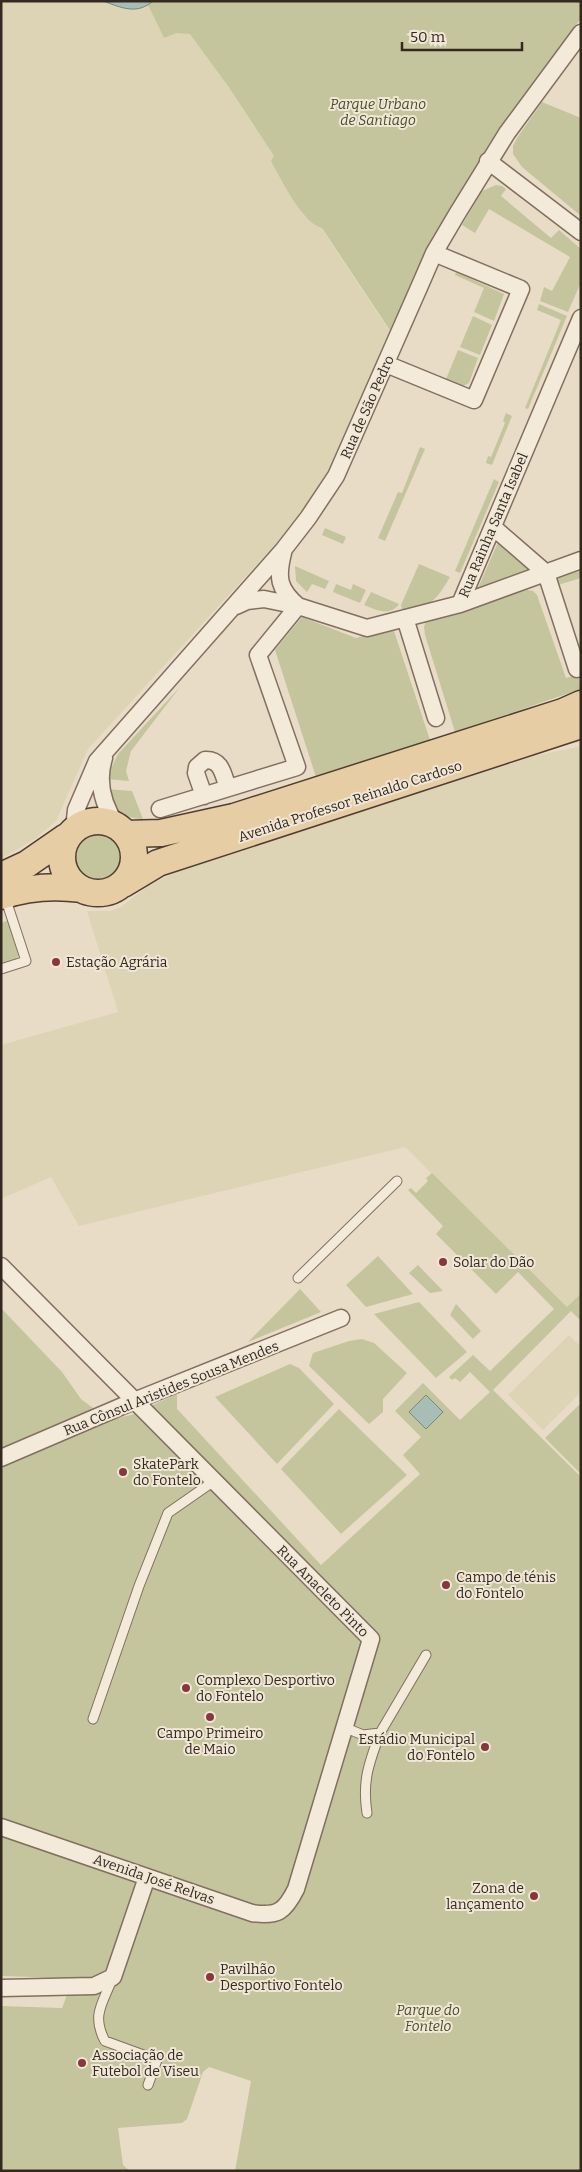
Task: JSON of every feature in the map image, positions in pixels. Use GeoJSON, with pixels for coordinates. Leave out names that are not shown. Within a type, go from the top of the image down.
{"type":"FeatureCollection","features":[{"type":"Feature","properties":{"kind":"main road","name":"Avenida Professor Reinaldo Cardoso"},"geometry":{"type":"LineString","coordinates":[[121,830],[161,833],[234,817],[553,715],[581,704]]}},
{"type":"Feature","properties":{"kind":"main road","name":"Avenida Professor Reinaldo Cardoso"},"geometry":{"type":"LineString","coordinates":[[123,884],[158,863],[581,725]]}},
{"type":"Feature","properties":{"kind":"main road"},"geometry":{"type":"LineString","coordinates":[[93,820],[105,821],[121,830],[133,846],[134,860],[131,873],[123,884],[115,889],[100,893],[59,886],[2,889],[27,864],[70,833],[93,820]]}},
{"type":"Feature","properties":{"kind":"main road"},"geometry":{"type":"LineString","coordinates":[[70,833],[61,852],[63,869],[72,884],[81,890]]}},
{"type":"Feature","properties":{"kind":"street","name":"Rua de São Pedro"},"geometry":{"type":"LineString","coordinates":[[70,833],[76,810],[97,761],[284,549],[336,476],[434,253],[488,161],[581,33]]}},
{"type":"Feature","properties":{"kind":"street"},"geometry":{"type":"LineString","coordinates":[[488,161],[581,232]]}},
{"type":"Feature","properties":{"kind":"street"},"geometry":{"type":"LineString","coordinates":[[386,364],[474,400],[521,289],[434,253]]}},
{"type":"Feature","properties":{"kind":"street","name":"Rua Rainha Santa Isabel"},"geometry":{"type":"LineString","coordinates":[[233,607],[246,601],[264,598],[298,606],[367,628],[460,604],[581,318]]}},
{"type":"Feature","properties":{"kind":"street"},"geometry":{"type":"LineString","coordinates":[[493,527],[546,572],[577,669]]}},
{"type":"Feature","properties":{"kind":"street"},"geometry":{"type":"LineString","coordinates":[[160,809],[297,767],[258,655],[298,606],[286,596],[281,584],[279,573],[284,549]]}},
{"type":"Feature","properties":{"kind":"street"},"geometry":{"type":"LineString","coordinates":[[460,604],[581,560]]}},
{"type":"Feature","properties":{"kind":"street"},"geometry":{"type":"LineString","coordinates":[[405,618],[436,718]]}},
{"type":"Feature","properties":{"kind":"street"},"geometry":{"type":"LineString","coordinates":[[107,749],[102,763],[100,784],[102,799],[121,830]]}},
{"type":"Feature","properties":{"kind":"street"},"geometry":{"type":"LineString","coordinates":[[204,796],[196,773],[197,767],[205,760],[215,761],[219,764],[228,788]]}},
{"type":"Feature","properties":{"kind":"street","name":"Rua Anacleto Pinto"},"geometry":{"type":"LineString","coordinates":[[1,1266],[29,1292],[134,1401],[371,1639],[346,1728],[296,1889]]}},
{"type":"Feature","properties":{"kind":"street","name":"Rua Cônsul Aristides Sousa Mendes"},"geometry":{"type":"LineString","coordinates":[[1,1458],[134,1401],[341,1318]]}},
{"type":"Feature","properties":{"kind":"street","name":"Avenida José Relvas"},"geometry":{"type":"LineString","coordinates":[[1,1827],[262,1914],[275,1914],[285,1908],[296,1889]]}},
{"type":"Feature","properties":{"kind":"street"},"geometry":{"type":"LineString","coordinates":[[1,1988],[55,1989],[94,1986],[114,1977],[147,1877]]}},
{"type":"Feature","properties":{"kind":"lane"},"geometry":{"type":"LineString","coordinates":[[1,969],[26,961],[2,889]]}},
{"type":"Feature","properties":{"kind":"lane"},"geometry":{"type":"LineString","coordinates":[[298,1278],[397,1181]]}},
{"type":"Feature","properties":{"kind":"lane"},"geometry":{"type":"LineString","coordinates":[[93,1720],[139,1586],[168,1513],[214,1481]]}},
{"type":"Feature","properties":{"kind":"lane"},"geometry":{"type":"LineString","coordinates":[[367,1813],[364,1792],[366,1771],[380,1733],[426,1655]]}},
{"type":"Feature","properties":{"kind":"lane"},"geometry":{"type":"LineString","coordinates":[[346,1728],[363,1735],[380,1733]]}},
{"type":"Feature","properties":{"kind":"lane"},"geometry":{"type":"LineString","coordinates":[[114,1977],[97,2017],[99,2030],[105,2041],[157,2060],[148,2085]]}},
{"type":"Feature","properties":{"kind":"shaded area"},"geometry":{"type":"Polygon","coordinates":[[[1,1],[103,1],[125,9],[144,8],[148,5],[164,38],[177,33],[190,33],[228,86],[392,335],[343,447],[322,486],[290,528],[88,749],[56,821],[35,839],[1,859],[1,1]]]}},
{"type":"Feature","properties":{"kind":"shaded area"},"geometry":{"type":"Polygon","coordinates":[[[103,1],[153,1],[141,8],[129,9],[103,1]]]}},
{"type":"Feature","properties":{"kind":"shaded area"},"geometry":{"type":"Polygon","coordinates":[[[581,746],[581,1293],[567,1307],[405,1147],[79,1226],[51,1177],[1,1199],[1,1045],[118,1012],[87,911],[110,911],[121,907],[149,885],[176,872],[534,756],[581,746]]]}},
{"type":"Feature","properties":{"kind":"shaded area"},"geometry":{"type":"Polygon","coordinates":[[[569,1335],[581,1347],[581,1392],[543,1430],[508,1395],[569,1335]]]}},
{"type":"Feature","properties":{"kind":"shaded area"},"geometry":{"type":"Polygon","coordinates":[[[426,1395],[443,1412],[426,1429],[409,1412],[426,1395]]]}},
{"type":"Feature","properties":{"kind":"green space","name":"Parque Urbano de Santiago"},"geometry":{"type":"Polygon","coordinates":[[[146,1],[581,1],[581,18],[495,135],[393,335],[322,228],[307,218],[286,189],[271,161],[274,156],[228,86],[190,34],[177,33],[164,38],[146,1]]]}},
{"type":"Feature","properties":{"kind":"green space"},"geometry":{"type":"Polygon","coordinates":[[[542,102],[581,118],[581,216],[522,167],[513,154],[513,146],[517,138],[542,102]]]}},
{"type":"Feature","properties":{"kind":"green space"},"geometry":{"type":"Polygon","coordinates":[[[496,185],[506,189],[501,196],[551,238],[559,230],[581,249],[581,282],[568,312],[540,301],[544,287],[552,291],[570,257],[489,209],[475,233],[462,225],[482,191],[496,185]]]}},
{"type":"Feature","properties":{"kind":"green space"},"geometry":{"type":"Polygon","coordinates":[[[456,272],[504,294],[494,321],[474,312],[484,288],[455,275],[456,272]]]}},
{"type":"Feature","properties":{"kind":"green space"},"geometry":{"type":"Polygon","coordinates":[[[539,304],[567,316],[528,409],[525,408],[561,320],[537,310],[539,304]]]}},
{"type":"Feature","properties":{"kind":"green space"},"geometry":{"type":"Polygon","coordinates":[[[473,316],[492,325],[480,355],[460,347],[473,316]]]}},
{"type":"Feature","properties":{"kind":"green space"},"geometry":{"type":"Polygon","coordinates":[[[458,350],[478,358],[469,383],[463,386],[446,379],[458,350]]]}},
{"type":"Feature","properties":{"kind":"green space"},"geometry":{"type":"Polygon","coordinates":[[[506,413],[512,416],[492,465],[486,463],[488,456],[491,457],[505,423],[503,421],[506,413]]]}},
{"type":"Feature","properties":{"kind":"green space"},"geometry":{"type":"Polygon","coordinates":[[[420,447],[425,449],[385,541],[378,538],[398,492],[402,493],[420,447]]]}},
{"type":"Feature","properties":{"kind":"green space"},"geometry":{"type":"Polygon","coordinates":[[[494,479],[499,482],[460,573],[455,571],[494,479]]]}},
{"type":"Feature","properties":{"kind":"green space"},"geometry":{"type":"Polygon","coordinates":[[[325,528],[346,537],[343,544],[322,535],[325,528]]]}},
{"type":"Feature","properties":{"kind":"green space"},"geometry":{"type":"Polygon","coordinates":[[[499,540],[531,572],[478,588],[499,540]]]}},
{"type":"Feature","properties":{"kind":"green space"},"geometry":{"type":"Polygon","coordinates":[[[419,564],[450,577],[437,597],[432,601],[419,608],[402,610],[401,605],[419,564]]]}},
{"type":"Feature","properties":{"kind":"green space"},"geometry":{"type":"Polygon","coordinates":[[[295,566],[329,581],[325,589],[312,584],[307,592],[296,581],[295,566]]]}},
{"type":"Feature","properties":{"kind":"green space"},"geometry":{"type":"Polygon","coordinates":[[[581,566],[581,578],[558,585],[555,574],[581,566]]]}},
{"type":"Feature","properties":{"kind":"green space"},"geometry":{"type":"Polygon","coordinates":[[[336,584],[351,590],[353,584],[366,590],[360,603],[333,592],[336,584]]]}},
{"type":"Feature","properties":{"kind":"green space"},"geometry":{"type":"Polygon","coordinates":[[[527,590],[533,591],[537,595],[566,678],[578,674],[581,689],[455,732],[425,635],[424,627],[426,621],[527,590]]]}},
{"type":"Feature","properties":{"kind":"green space"},"geometry":{"type":"Polygon","coordinates":[[[371,592],[399,604],[387,611],[364,605],[371,592]]]}},
{"type":"Feature","properties":{"kind":"green space"},"geometry":{"type":"Polygon","coordinates":[[[302,617],[356,638],[393,628],[430,740],[316,777],[275,650],[302,617]]]}},
{"type":"Feature","properties":{"kind":"green space"},"geometry":{"type":"Polygon","coordinates":[[[180,687],[131,751],[126,771],[129,781],[106,779],[118,754],[180,687]]]}},
{"type":"Feature","properties":{"kind":"green space"},"geometry":{"type":"Polygon","coordinates":[[[107,789],[132,791],[143,819],[129,817],[119,811],[112,802],[107,789]]]}},
{"type":"Feature","properties":{"kind":"green space"},"geometry":{"type":"Polygon","coordinates":[[[94,833],[102,833],[111,837],[117,843],[121,856],[117,869],[111,875],[102,879],[94,879],[85,875],[79,869],[75,860],[75,852],[79,843],[85,837],[94,833]]]}},
{"type":"Feature","properties":{"kind":"green space"},"geometry":{"type":"Polygon","coordinates":[[[9,920],[19,955],[13,963],[1,966],[1,923],[9,920]]]}},
{"type":"Feature","properties":{"kind":"green space","name":"Parque do Fontelo"},"geometry":{"type":"Polygon","coordinates":[[[432,1173],[567,1307],[581,1293],[581,1321],[571,1311],[493,1390],[581,1477],[581,2171],[235,2171],[251,2081],[209,2067],[203,2072],[187,2119],[182,2123],[118,2128],[123,2165],[130,2171],[1,2171],[1,2006],[62,2008],[70,1987],[92,1979],[1,1976],[1,1308],[62,1372],[81,1399],[109,1420],[131,1415],[177,1394],[177,1409],[321,1565],[420,1474],[403,1455],[421,1437],[395,1411],[423,1383],[460,1420],[490,1392],[470,1372],[460,1382],[455,1378],[452,1380],[449,1377],[473,1355],[490,1371],[554,1309],[518,1272],[496,1294],[436,1234],[443,1226],[408,1190],[411,1188],[416,1193],[428,1181],[426,1178],[432,1173]]]}},
{"type":"Feature","properties":{"kind":"green space"},"geometry":{"type":"Polygon","coordinates":[[[378,1256],[413,1294],[366,1307],[346,1285],[378,1256]]]}},
{"type":"Feature","properties":{"kind":"green space"},"geometry":{"type":"Polygon","coordinates":[[[418,1265],[443,1291],[430,1293],[409,1273],[418,1265]]]}},
{"type":"Feature","properties":{"kind":"green space"},"geometry":{"type":"Polygon","coordinates":[[[300,1289],[321,1312],[248,1342],[300,1289]]]}},
{"type":"Feature","properties":{"kind":"green space"},"geometry":{"type":"Polygon","coordinates":[[[419,1302],[467,1352],[436,1378],[374,1314],[419,1302]]]}},
{"type":"Feature","properties":{"kind":"green space"},"geometry":{"type":"Polygon","coordinates":[[[456,1304],[481,1331],[473,1339],[450,1315],[456,1304]]]}},
{"type":"Feature","properties":{"kind":"green space"},"geometry":{"type":"Polygon","coordinates":[[[362,1339],[374,1343],[407,1373],[383,1399],[383,1412],[369,1424],[309,1366],[313,1353],[349,1341],[362,1339]]]}},
{"type":"Feature","properties":{"kind":"green space"},"geometry":{"type":"Polygon","coordinates":[[[290,1364],[299,1368],[334,1404],[277,1464],[215,1397],[290,1364]]]}},
{"type":"Feature","properties":{"kind":"green space"},"geometry":{"type":"Polygon","coordinates":[[[581,1403],[581,1474],[545,1438],[581,1403]]]}},
{"type":"Feature","properties":{"kind":"green space"},"geometry":{"type":"Polygon","coordinates":[[[339,1409],[407,1475],[341,1534],[281,1469],[339,1409]]]}},
{"type":"Feature","properties":{"kind":"place","name":"Estação Agrária"},"geometry":{"type":"Point","coordinates":[56,962]}},
{"type":"Feature","properties":{"kind":"place","name":"Solar do Dão"},"geometry":{"type":"Point","coordinates":[443,1262]}},
{"type":"Feature","properties":{"kind":"place","name":"SkatePark do Fontelo"},"geometry":{"type":"Point","coordinates":[123,1472]}},
{"type":"Feature","properties":{"kind":"place","name":"Campo de ténis do Fontelo"},"geometry":{"type":"Point","coordinates":[446,1585]}},
{"type":"Feature","properties":{"kind":"place","name":"Complexo Desportivo do Fontelo"},"geometry":{"type":"Point","coordinates":[186,1688]}},
{"type":"Feature","properties":{"kind":"place","name":"Campo Primeiro de Maio"},"geometry":{"type":"Point","coordinates":[210,1717]}},
{"type":"Feature","properties":{"kind":"place","name":"Estádio Municipal do Fontelo"},"geometry":{"type":"Point","coordinates":[485,1747]}},
{"type":"Feature","properties":{"kind":"place","name":"Zona de lançamento"},"geometry":{"type":"Point","coordinates":[534,1896]}},
{"type":"Feature","properties":{"kind":"place","name":"Pavilhão Desportivo Fontelo"},"geometry":{"type":"Point","coordinates":[210,1977]}},
{"type":"Feature","properties":{"kind":"place","name":"Associação de Futebol de Viseu"},"geometry":{"type":"Point","coordinates":[82,2063]}}]}
